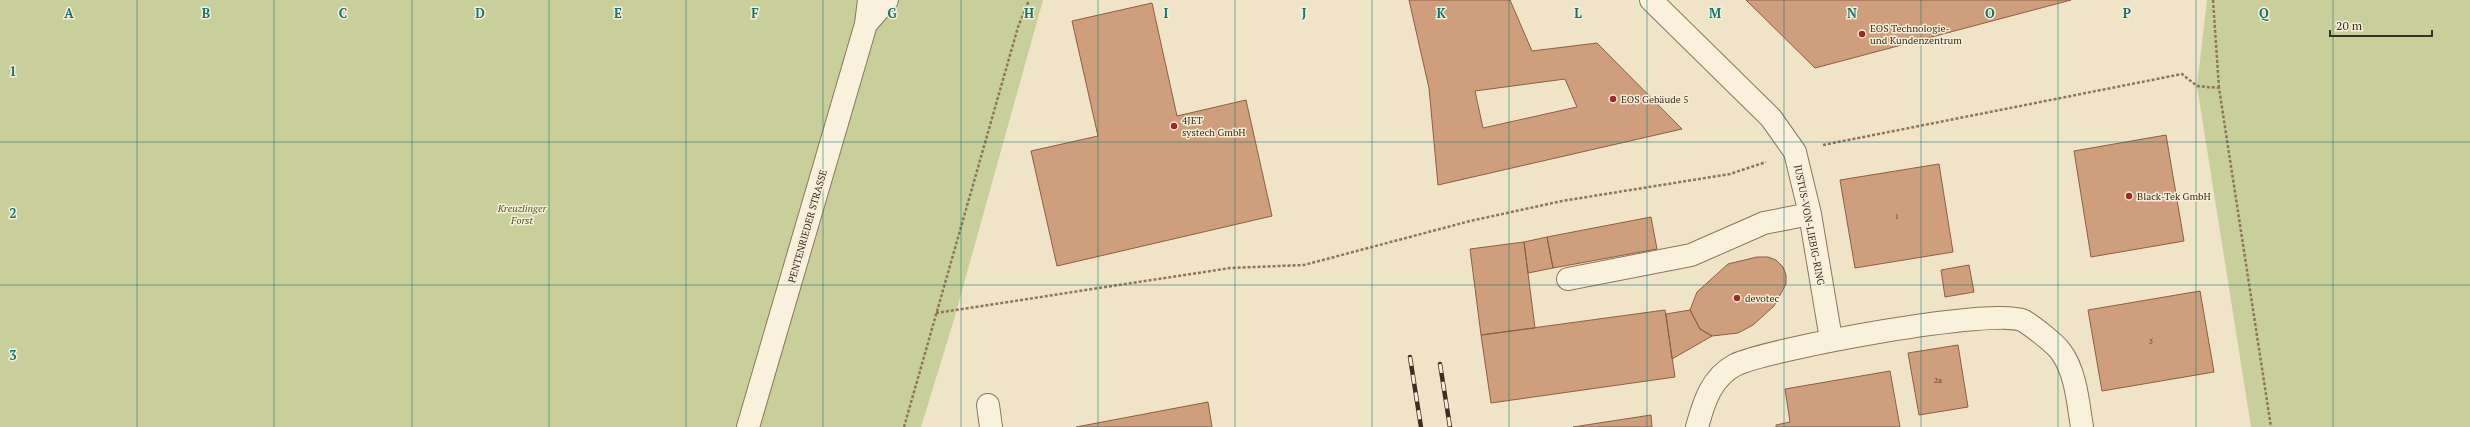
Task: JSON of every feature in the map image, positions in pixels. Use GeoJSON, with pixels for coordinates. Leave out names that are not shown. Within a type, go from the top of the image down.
{"type":"FeatureCollection","features":[{"type":"Feature","properties":{"kind":"street","name":"PENTENRIEDER STRASSE"},"geometry":{"type":"LineString","coordinates":[[748,427],[866,24],[869,0]]}},
{"type":"Feature","properties":{"kind":"street","name":"PENTENRIEDER STRASSE"},"geometry":{"type":"LineString","coordinates":[[866,24],[887,0]]}},
{"type":"Feature","properties":{"kind":"street","name":"JUSTUS-VON-LIEBIG-RING"},"geometry":{"type":"LineString","coordinates":[[1651,0],[1771,118],[1795,152],[1810,214],[1832,340]]}},
{"type":"Feature","properties":{"kind":"street"},"geometry":{"type":"LineString","coordinates":[[1568,279],[1691,255],[1764,223],[1810,214]]}},
{"type":"Feature","properties":{"kind":"street"},"geometry":{"type":"LineString","coordinates":[[1697,427],[1713,383],[1736,365],[1832,340],[1989,317],[2022,320],[2061,351],[2074,382],[2082,427]]}},
{"type":"Feature","properties":{"kind":"street"},"geometry":{"type":"LineString","coordinates":[[988,405],[991,427]]}},
{"type":"Feature","properties":{"kind":"path"},"geometry":{"type":"LineString","coordinates":[[904,427],[1018,27],[1029,0]]}},
{"type":"Feature","properties":{"kind":"path"},"geometry":{"type":"LineString","coordinates":[[2213,0],[2219,88],[2271,427]]}},
{"type":"Feature","properties":{"kind":"path"},"geometry":{"type":"LineString","coordinates":[[936,314],[1230,268],[1304,265],[1478,219],[1562,201],[1730,174],[1795,152],[1831,142],[2182,74],[2198,86],[2219,88]]}},
{"type":"Feature","properties":{"kind":"green space","name":"Kreuzlinger Forst"},"geometry":{"type":"Polygon","coordinates":[[[0,0],[1043,0],[953,323],[921,427],[0,427],[0,0]]]}},
{"type":"Feature","properties":{"kind":"green space"},"geometry":{"type":"Polygon","coordinates":[[[2207,0],[2470,0],[2470,427],[2251,427],[2197,86],[2207,0]]]}},
{"type":"Feature","properties":{"kind":"building","name":"EOS Gebäude 5"},"geometry":{"type":"Polygon","coordinates":[[[1409,0],[1510,0],[1532,51],[1597,43],[1682,129],[1438,185],[1429,88],[1409,0]],[[1565,79],[1475,91],[1483,128],[1577,107],[1565,79]]]}},
{"type":"Feature","properties":{"kind":"building","name":"EOS Technologie- und Kundenzentrum"},"geometry":{"type":"Polygon","coordinates":[[[1746,0],[2071,0],[1815,68],[1746,0]]]}},
{"type":"Feature","properties":{"kind":"building","name":"4JET systech GmbH"},"geometry":{"type":"Polygon","coordinates":[[[1152,3],[1177,116],[1246,100],[1272,216],[1057,266],[1031,151],[1098,136],[1072,21],[1152,3]]]}},
{"type":"Feature","properties":{"kind":"building","name":"Black-Tek GmbH"},"geometry":{"type":"Polygon","coordinates":[[[2166,135],[2184,241],[2091,257],[2074,151],[2166,135]]]}},
{"type":"Feature","properties":{"kind":"building"},"geometry":{"type":"Polygon","coordinates":[[[1939,164],[1953,252],[1855,268],[1840,180],[1939,164]]]}},
{"type":"Feature","properties":{"kind":"building"},"geometry":{"type":"Polygon","coordinates":[[[1651,217],[1657,249],[1553,268],[1547,237],[1651,217]]]}},
{"type":"Feature","properties":{"kind":"building"},"geometry":{"type":"Polygon","coordinates":[[[1547,237],[1553,268],[1528,273],[1524,242],[1547,237]]]}},
{"type":"Feature","properties":{"kind":"building"},"geometry":{"type":"Polygon","coordinates":[[[1524,242],[1535,328],[1481,335],[1470,249],[1524,242]]]}},
{"type":"Feature","properties":{"kind":"building","name":"devotec"},"geometry":{"type":"Polygon","coordinates":[[[1757,257],[1768,257],[1776,260],[1783,267],[1786,275],[1786,284],[1774,306],[1753,325],[1738,333],[1712,336],[1700,329],[1690,310],[1697,292],[1728,264],[1757,257]]]}},
{"type":"Feature","properties":{"kind":"building"},"geometry":{"type":"Polygon","coordinates":[[[1969,265],[1974,292],[1945,297],[1941,270],[1969,265]]]}},
{"type":"Feature","properties":{"kind":"building"},"geometry":{"type":"Polygon","coordinates":[[[2200,291],[2214,372],[2102,391],[2088,310],[2200,291]]]}},
{"type":"Feature","properties":{"kind":"building"},"geometry":{"type":"Polygon","coordinates":[[[1665,310],[1675,377],[1491,403],[1481,335],[1665,310]]]}},
{"type":"Feature","properties":{"kind":"building"},"geometry":{"type":"Polygon","coordinates":[[[1690,310],[1700,329],[1712,336],[1672,359],[1666,314],[1690,310]]]}},
{"type":"Feature","properties":{"kind":"building"},"geometry":{"type":"Polygon","coordinates":[[[1958,345],[1968,407],[1919,415],[1908,353],[1958,345]]]}},
{"type":"Feature","properties":{"kind":"building"},"geometry":{"type":"Polygon","coordinates":[[[1890,371],[1900,427],[1776,427],[1776,425],[1790,422],[1785,389],[1890,371]]]}},
{"type":"Feature","properties":{"kind":"building"},"geometry":{"type":"Polygon","coordinates":[[[1208,402],[1212,427],[1076,427],[1208,402]]]}},
{"type":"Feature","properties":{"kind":"building"},"geometry":{"type":"Polygon","coordinates":[[[1651,415],[1652,427],[1573,427],[1651,415]]]}},
{"type":"Feature","properties":{"kind":"railway"},"geometry":{"type":"LineString","coordinates":[[1410,357],[1421,427]]}},
{"type":"Feature","properties":{"kind":"railway"},"geometry":{"type":"LineString","coordinates":[[1440,364],[1450,427]]}},
{"type":"Feature","properties":{"kind":"place","name":"EOS Technologie- und Kundenzentrum"},"geometry":{"type":"Point","coordinates":[1862,34]}},
{"type":"Feature","properties":{"kind":"place","name":"EOS Gebäude 5"},"geometry":{"type":"Point","coordinates":[1613,99]}},
{"type":"Feature","properties":{"kind":"place","name":"4JET systech GmbH"},"geometry":{"type":"Point","coordinates":[1174,126]}},
{"type":"Feature","properties":{"kind":"place","name":"Black-Tek GmbH"},"geometry":{"type":"Point","coordinates":[2129,196]}},
{"type":"Feature","properties":{"kind":"place","name":"devotec"},"geometry":{"type":"Point","coordinates":[1737,298]}}]}
